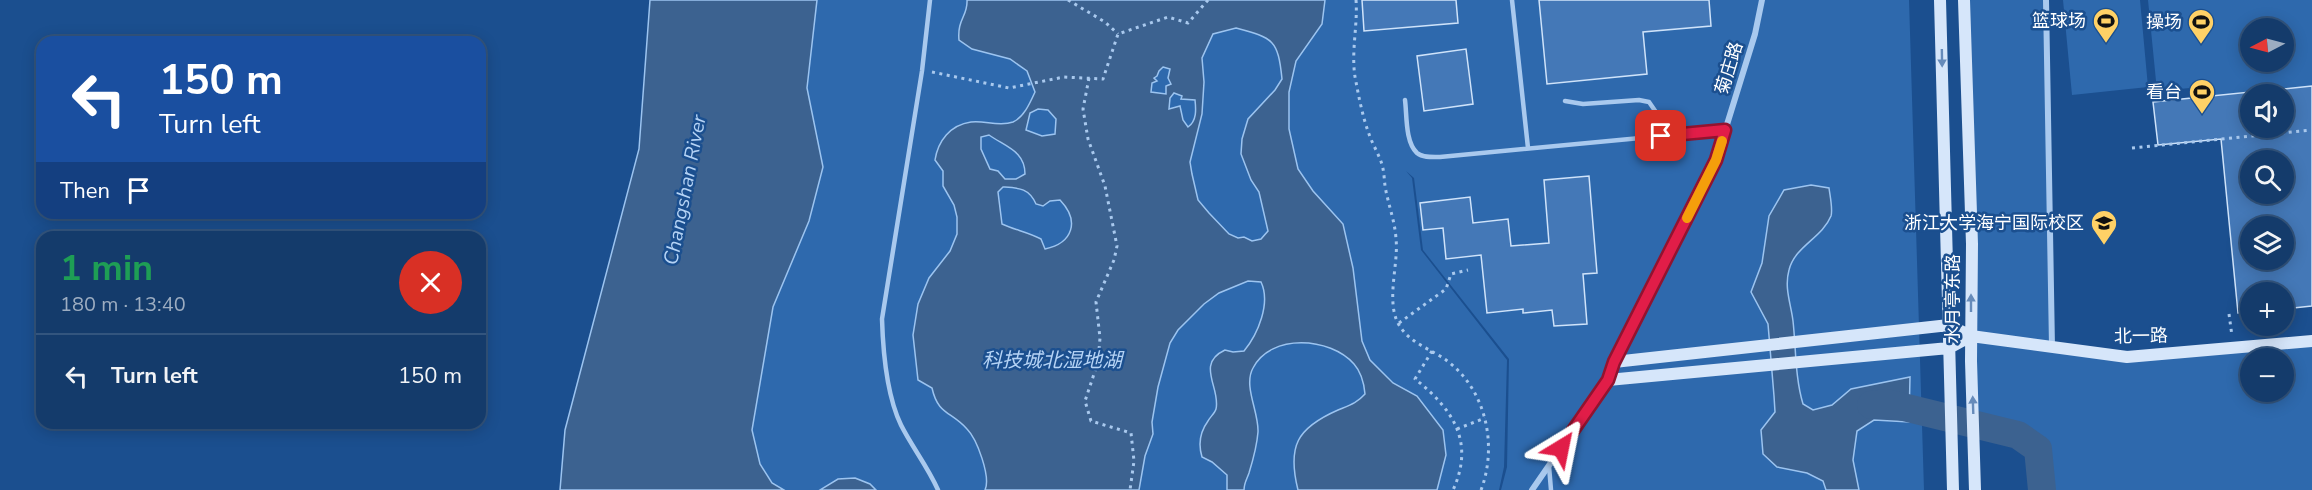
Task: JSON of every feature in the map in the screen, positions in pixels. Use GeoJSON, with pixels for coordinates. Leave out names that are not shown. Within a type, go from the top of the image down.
{"type":"FeatureCollection","features":[{"type":"Feature","properties":{"kind":"street","name":"菊庄路"},"geometry":{"type":"LineString","coordinates":[[1532,490],[1608,380],[1614,362],[1716,160],[1755,34],[1762,0]]}},
{"type":"Feature","properties":{"kind":"street","name":"水月亭东路"},"geometry":{"type":"LineString","coordinates":[[1940,0],[1953,490]]}},
{"type":"Feature","properties":{"kind":"street","name":"水月亭东路"},"geometry":{"type":"LineString","coordinates":[[1964,0],[1972,244],[1971,361],[1975,490]]}},
{"type":"Feature","properties":{"kind":"street"},"geometry":{"type":"LineString","coordinates":[[2046,0],[2052,347]]}},
{"type":"Feature","properties":{"kind":"street","name":"北一路"},"geometry":{"type":"LineString","coordinates":[[1949,325],[1971,336],[2127,357],[2312,341]]}},
{"type":"Feature","properties":{"kind":"street"},"geometry":{"type":"LineString","coordinates":[[1614,362],[1949,325]]}},
{"type":"Feature","properties":{"kind":"street"},"geometry":{"type":"LineString","coordinates":[[1608,380],[1949,348],[1971,336]]}},
{"type":"Feature","properties":{"kind":"lane"},"geometry":{"type":"LineString","coordinates":[[930,0],[922,71],[882,319],[888,381],[900,423],[938,490]]}},
{"type":"Feature","properties":{"kind":"lane"},"geometry":{"type":"LineString","coordinates":[[1512,0],[1528,148]]}},
{"type":"Feature","properties":{"kind":"lane"},"geometry":{"type":"LineString","coordinates":[[1405,100],[1410,142],[1416,152],[1425,157],[1725,130]]}},
{"type":"Feature","properties":{"kind":"lane"},"geometry":{"type":"LineString","coordinates":[[1565,101],[1583,104],[1639,100],[1649,102],[1658,115],[1661,136]]}},
{"type":"Feature","properties":{"kind":"lane"},"geometry":{"type":"LineString","coordinates":[[1549,465],[1551,490]]}},
{"type":"Feature","properties":{"kind":"path"},"geometry":{"type":"LineString","coordinates":[[1068,0],[1105,22],[1118,34]]}},
{"type":"Feature","properties":{"kind":"path"},"geometry":{"type":"LineString","coordinates":[[1118,34],[1168,17],[1188,23],[1208,0]]}},
{"type":"Feature","properties":{"kind":"path"},"geometry":{"type":"LineString","coordinates":[[1356,0],[1355,80],[1368,133],[1385,174],[1397,241],[1393,288],[1395,313],[1401,328],[1414,340],[1447,361],[1472,386],[1485,418],[1488,451],[1486,475],[1481,490]]}},
{"type":"Feature","properties":{"kind":"path"},"geometry":{"type":"LineString","coordinates":[[922,71],[1010,88],[1064,77],[1103,79],[1118,34]]}},
{"type":"Feature","properties":{"kind":"path"},"geometry":{"type":"LineString","coordinates":[[1089,78],[1083,109],[1088,139],[1105,186],[1117,246],[1114,260],[1096,302],[1100,338],[1098,362],[1085,401],[1091,421],[1131,433],[1134,461],[1130,490]]}},
{"type":"Feature","properties":{"kind":"path"},"geometry":{"type":"LineString","coordinates":[[2132,148],[2312,130]]}},
{"type":"Feature","properties":{"kind":"path"},"geometry":{"type":"LineString","coordinates":[[1399,323],[1446,289],[1451,274],[1468,270]]}},
{"type":"Feature","properties":{"kind":"path"},"geometry":{"type":"LineString","coordinates":[[2229,314],[2233,348]]}},
{"type":"Feature","properties":{"kind":"path"},"geometry":{"type":"LineString","coordinates":[[1432,351],[1415,379],[1443,403],[1457,429],[1462,450],[1457,481],[1453,490]]}},
{"type":"Feature","properties":{"kind":"path"},"geometry":{"type":"LineString","coordinates":[[1457,429],[1485,418]]}},
{"type":"Feature","properties":{"kind":"shaded area"},"geometry":{"type":"Polygon","coordinates":[[[817,0],[1909,0],[1924,490],[1501,490],[1507,467],[1509,359],[1423,250],[1414,178],[1406,171],[1412,178],[1421,250],[1507,360],[1504,467],[1499,490],[876,490],[870,484],[820,490],[784,490],[772,483],[760,464],[752,430],[773,307],[809,221],[823,167],[807,88],[817,0]]]}},
{"type":"Feature","properties":{"kind":"shaded area"},"geometry":{"type":"Polygon","coordinates":[[[1961,0],[2046,0],[2052,347],[2127,357],[2312,341],[2312,490],[2054,490],[2050,453],[2031,430],[1973,418],[1961,0]]]}},
{"type":"Feature","properties":{"kind":"shaded area","name":"篮球场"},"geometry":{"type":"Polygon","coordinates":[[[2063,0],[2140,0],[2148,87],[2072,95],[2063,0]]]}},
{"type":"Feature","properties":{"kind":"shaded area","name":"操场"},"geometry":{"type":"Polygon","coordinates":[[[2148,0],[2312,0],[2312,92],[2294,93],[2294,84],[2240,84],[2240,96],[2192,104],[2190,88],[2157,91],[2148,0]]]}},
{"type":"Feature","properties":{"kind":"water","name":"Changshan River"},"geometry":{"type":"Polygon","coordinates":[[[650,0],[817,0],[807,88],[823,167],[809,221],[773,307],[752,430],[760,464],[772,483],[784,490],[560,490],[565,430],[639,149],[650,0]]]}},
{"type":"Feature","properties":{"kind":"water","name":"科技城北湿地湖"},"geometry":{"type":"Polygon","coordinates":[[[967,0],[1325,0],[1322,24],[1296,61],[1289,92],[1289,129],[1298,169],[1313,191],[1343,224],[1353,268],[1362,341],[1370,360],[1393,383],[1417,396],[1443,430],[1446,455],[1437,490],[1298,490],[1294,461],[1298,440],[1313,424],[1353,404],[1365,394],[1359,371],[1344,355],[1331,348],[1301,343],[1287,344],[1273,349],[1253,368],[1250,375],[1250,391],[1258,424],[1256,447],[1244,490],[1227,490],[1227,475],[1202,457],[1200,438],[1216,409],[1217,401],[1210,369],[1212,362],[1225,350],[1244,351],[1262,318],[1265,299],[1261,282],[1248,281],[1219,293],[1204,304],[1178,330],[1170,343],[1158,387],[1152,422],[1153,434],[1145,456],[1139,490],[985,490],[985,468],[971,434],[941,408],[932,388],[918,380],[913,335],[918,304],[929,278],[950,251],[957,234],[954,205],[943,186],[943,171],[935,160],[942,140],[951,130],[971,122],[1002,124],[1017,120],[1029,105],[1035,92],[1027,71],[1010,59],[972,49],[959,40],[960,27],[967,0]],[[1236,28],[1213,34],[1202,58],[1204,82],[1202,114],[1190,162],[1192,174],[1198,200],[1209,213],[1229,234],[1252,241],[1261,239],[1268,231],[1259,192],[1251,180],[1241,154],[1242,139],[1248,119],[1282,79],[1280,66],[1275,48],[1266,38],[1236,28]],[[1163,67],[1154,78],[1157,81],[1152,83],[1151,92],[1166,94],[1166,86],[1171,84],[1168,78],[1170,69],[1163,67]],[[1174,93],[1170,98],[1169,109],[1180,106],[1183,120],[1188,127],[1196,111],[1195,100],[1181,99],[1182,96],[1174,93]],[[1038,109],[1030,113],[1026,130],[1042,136],[1055,134],[1056,119],[1048,110],[1038,109]],[[989,135],[981,137],[981,149],[990,169],[998,171],[1005,179],[1016,179],[1025,174],[1022,160],[1018,155],[989,135]],[[1003,187],[998,192],[1002,224],[1041,239],[1045,249],[1062,242],[1070,230],[1071,223],[1070,216],[1060,200],[1050,201],[1043,206],[1036,204],[1023,190],[1003,187]]]}},
{"type":"Feature","properties":{"kind":"water"},"geometry":{"type":"Polygon","coordinates":[[[1811,185],[1829,188],[1832,210],[1827,224],[1797,255],[1789,270],[1788,290],[1797,373],[1803,404],[1813,410],[1832,405],[1851,389],[1910,377],[1909,422],[1874,420],[1857,431],[1853,460],[1859,490],[1826,490],[1823,481],[1807,473],[1777,467],[1763,454],[1761,430],[1775,412],[1774,396],[1768,324],[1751,292],[1762,263],[1769,216],[1784,190],[1811,185]]]}},
{"type":"Feature","properties":{"kind":"water"},"geometry":{"type":"Polygon","coordinates":[[[855,478],[870,484],[876,490],[820,490],[838,479],[855,478]]]}},
{"type":"Feature","properties":{"kind":"building"},"geometry":{"type":"Polygon","coordinates":[[[1362,0],[1456,0],[1458,23],[1364,31],[1362,0]]]}},
{"type":"Feature","properties":{"kind":"building"},"geometry":{"type":"Polygon","coordinates":[[[1539,0],[1709,0],[1711,26],[1643,32],[1647,74],[1547,84],[1539,0]]]}},
{"type":"Feature","properties":{"kind":"building"},"geometry":{"type":"Polygon","coordinates":[[[1466,49],[1473,104],[1424,111],[1417,56],[1466,49]]]}},
{"type":"Feature","properties":{"kind":"building"},"geometry":{"type":"Polygon","coordinates":[[[2312,86],[2312,306],[2294,308],[2294,282],[2240,282],[2240,313],[2238,313],[2221,139],[2158,145],[2153,102],[2240,93],[2240,138],[2294,138],[2294,88],[2312,86]]]}},
{"type":"Feature","properties":{"kind":"building"},"geometry":{"type":"Polygon","coordinates":[[[1589,176],[1597,273],[1583,274],[1587,324],[1554,326],[1552,310],[1523,313],[1523,309],[1487,313],[1481,255],[1446,259],[1443,228],[1423,230],[1420,203],[1470,197],[1473,223],[1508,219],[1511,246],[1549,243],[1544,180],[1589,176]]]}},
{"type":"Feature","properties":{"kind":"waterway"},"geometry":{"type":"LineString","coordinates":[[1871,405],[1887,403],[2018,435],[2038,449],[2042,490]]}},
{"type":"Feature","properties":{"kind":"slow traffic"},"geometry":{"type":"LineString","coordinates":[[1687,218],[1716,160],[1722,141]]}},
{"type":"Feature","properties":{"kind":"place","name":"篮球场"},"geometry":{"type":"Point","coordinates":[2106,44]}},
{"type":"Feature","properties":{"kind":"place","name":"操场"},"geometry":{"type":"Point","coordinates":[2201,45]}},
{"type":"Feature","properties":{"kind":"place","name":"看台"},"geometry":{"type":"Point","coordinates":[2202,115]}},
{"type":"Feature","properties":{"kind":"place","name":"浙江大学海宁国际校区"},"geometry":{"type":"Point","coordinates":[2104,246]}},
{"type":"Feature","properties":{"kind":"route"},"geometry":{"type":"LineString","coordinates":[[1561,448],[1608,380],[1614,362],[1716,160],[1725,130],[1661,136]]}}]}
